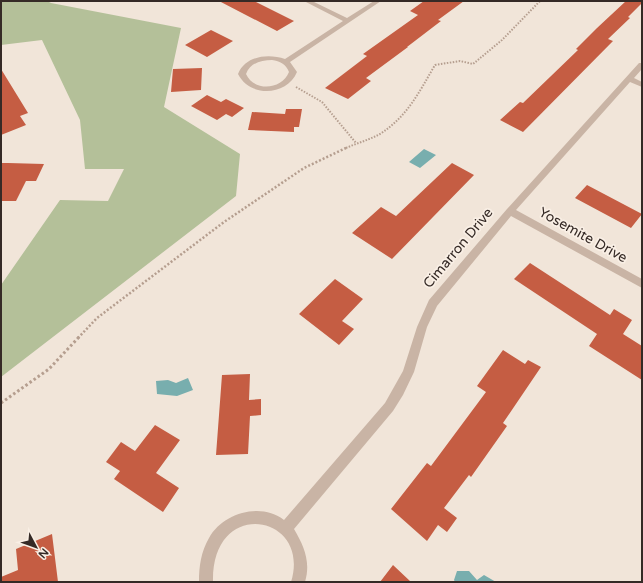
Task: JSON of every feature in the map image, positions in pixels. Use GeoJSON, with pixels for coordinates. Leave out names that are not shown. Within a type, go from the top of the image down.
{"type":"FeatureCollection","features":[{"type":"Feature","properties":{"kind":"street"},"geometry":{"type":"LineString","coordinates":[[307,1],[348,21]]}},
{"type":"Feature","properties":{"kind":"street"},"geometry":{"type":"LineString","coordinates":[[286,61],[378,1]]}},
{"type":"Feature","properties":{"kind":"street"},"geometry":{"type":"LineString","coordinates":[[268,58],[286,61],[294,72],[293,76],[288,82],[275,88],[261,88],[249,84],[245,81],[242,74],[246,66],[255,60],[268,58]]}},
{"type":"Feature","properties":{"kind":"street","name":"Cimarron Drive"},"geometry":{"type":"LineString","coordinates":[[286,528],[389,407],[408,372],[422,327],[433,303],[510,211],[642,65]]}},
{"type":"Feature","properties":{"kind":"street"},"geometry":{"type":"LineString","coordinates":[[629,80],[642,85]]}},
{"type":"Feature","properties":{"kind":"street","name":"Yosemite Drive"},"geometry":{"type":"LineString","coordinates":[[510,211],[642,284]]}},
{"type":"Feature","properties":{"kind":"street"},"geometry":{"type":"LineString","coordinates":[[206,582],[205,571],[210,551],[221,533],[230,525],[241,519],[253,517],[265,517],[276,521],[286,528],[293,538],[298,550],[300,563],[298,582]]}},
{"type":"Feature","properties":{"kind":"path"},"geometry":{"type":"LineString","coordinates":[[1,403],[49,369],[97,318],[224,222],[304,168],[356,143],[379,134],[402,117],[412,104],[435,65],[460,61],[474,64],[502,40],[540,1]]}},
{"type":"Feature","properties":{"kind":"path"},"geometry":{"type":"LineString","coordinates":[[288,82],[322,102],[356,143]]}},
{"type":"Feature","properties":{"kind":"green space"},"geometry":{"type":"Polygon","coordinates":[[[1,1],[47,1],[181,28],[164,107],[240,154],[236,196],[1,377],[1,285],[60,200],[108,201],[124,169],[85,169],[80,120],[42,40],[1,45],[1,1]]]}},
{"type":"Feature","properties":{"kind":"water"},"geometry":{"type":"Polygon","coordinates":[[[424,149],[436,155],[420,168],[409,162],[424,149]]]}},
{"type":"Feature","properties":{"kind":"water"},"geometry":{"type":"Polygon","coordinates":[[[188,378],[193,390],[177,396],[157,394],[156,381],[168,380],[176,383],[188,378]]]}},
{"type":"Feature","properties":{"kind":"water"},"geometry":{"type":"Polygon","coordinates":[[[457,571],[469,571],[477,580],[484,575],[496,582],[455,582],[454,580],[457,571]]]}},
{"type":"Feature","properties":{"kind":"building"},"geometry":{"type":"Polygon","coordinates":[[[219,1],[254,1],[294,21],[277,31],[219,1]]]}},
{"type":"Feature","properties":{"kind":"building"},"geometry":{"type":"Polygon","coordinates":[[[424,1],[464,1],[438,20],[441,21],[408,47],[366,78],[371,81],[348,99],[325,88],[367,56],[363,54],[418,15],[410,11],[424,1]]]}},
{"type":"Feature","properties":{"kind":"building"},"geometry":{"type":"Polygon","coordinates":[[[626,1],[642,1],[642,3],[628,17],[630,18],[608,39],[613,41],[523,132],[500,120],[520,102],[523,103],[578,50],[576,49],[597,28],[626,1]]]}},
{"type":"Feature","properties":{"kind":"building"},"geometry":{"type":"Polygon","coordinates":[[[211,30],[233,41],[207,57],[185,45],[211,30]]]}},
{"type":"Feature","properties":{"kind":"building"},"geometry":{"type":"Polygon","coordinates":[[[202,68],[201,90],[171,92],[173,69],[202,68]]]}},
{"type":"Feature","properties":{"kind":"building"},"geometry":{"type":"Polygon","coordinates":[[[1,69],[28,113],[20,116],[26,125],[1,135],[1,69]]]}},
{"type":"Feature","properties":{"kind":"building"},"geometry":{"type":"Polygon","coordinates":[[[207,95],[221,102],[226,99],[244,108],[232,117],[226,114],[217,120],[191,106],[207,95]]]}},
{"type":"Feature","properties":{"kind":"building"},"geometry":{"type":"Polygon","coordinates":[[[286,109],[302,109],[299,127],[294,127],[294,132],[248,130],[252,112],[285,114],[286,109]]]}},
{"type":"Feature","properties":{"kind":"building"},"geometry":{"type":"Polygon","coordinates":[[[1,163],[44,164],[36,181],[26,181],[16,201],[1,201],[1,163]]]}},
{"type":"Feature","properties":{"kind":"building"},"geometry":{"type":"Polygon","coordinates":[[[452,163],[474,175],[392,259],[352,233],[381,207],[396,216],[452,163]]]}},
{"type":"Feature","properties":{"kind":"building"},"geometry":{"type":"Polygon","coordinates":[[[587,185],[642,214],[631,228],[575,198],[587,185]]]}},
{"type":"Feature","properties":{"kind":"building"},"geometry":{"type":"Polygon","coordinates":[[[530,263],[610,315],[614,309],[632,320],[623,334],[642,346],[642,380],[589,346],[597,334],[514,279],[530,263]]]}},
{"type":"Feature","properties":{"kind":"building"},"geometry":{"type":"Polygon","coordinates":[[[335,279],[363,299],[342,321],[354,329],[339,345],[299,314],[335,279]]]}},
{"type":"Feature","properties":{"kind":"building"},"geometry":{"type":"Polygon","coordinates":[[[503,350],[525,364],[528,360],[541,367],[503,423],[507,426],[471,477],[469,475],[444,508],[457,518],[447,532],[438,525],[427,541],[391,509],[427,463],[431,466],[486,392],[477,386],[503,350]]]}},
{"type":"Feature","properties":{"kind":"building"},"geometry":{"type":"Polygon","coordinates":[[[250,374],[249,400],[261,399],[261,415],[250,416],[248,454],[216,455],[222,375],[250,374]]]}},
{"type":"Feature","properties":{"kind":"building"},"geometry":{"type":"Polygon","coordinates":[[[155,425],[180,440],[156,473],[179,488],[163,512],[114,479],[120,471],[106,462],[121,442],[135,451],[155,425]]]}},
{"type":"Feature","properties":{"kind":"building"},"geometry":{"type":"Polygon","coordinates":[[[52,534],[58,582],[1,582],[1,577],[18,570],[16,549],[52,534]]]}},
{"type":"Feature","properties":{"kind":"building"},"geometry":{"type":"Polygon","coordinates":[[[393,565],[411,582],[380,582],[393,565]]]}}]}
